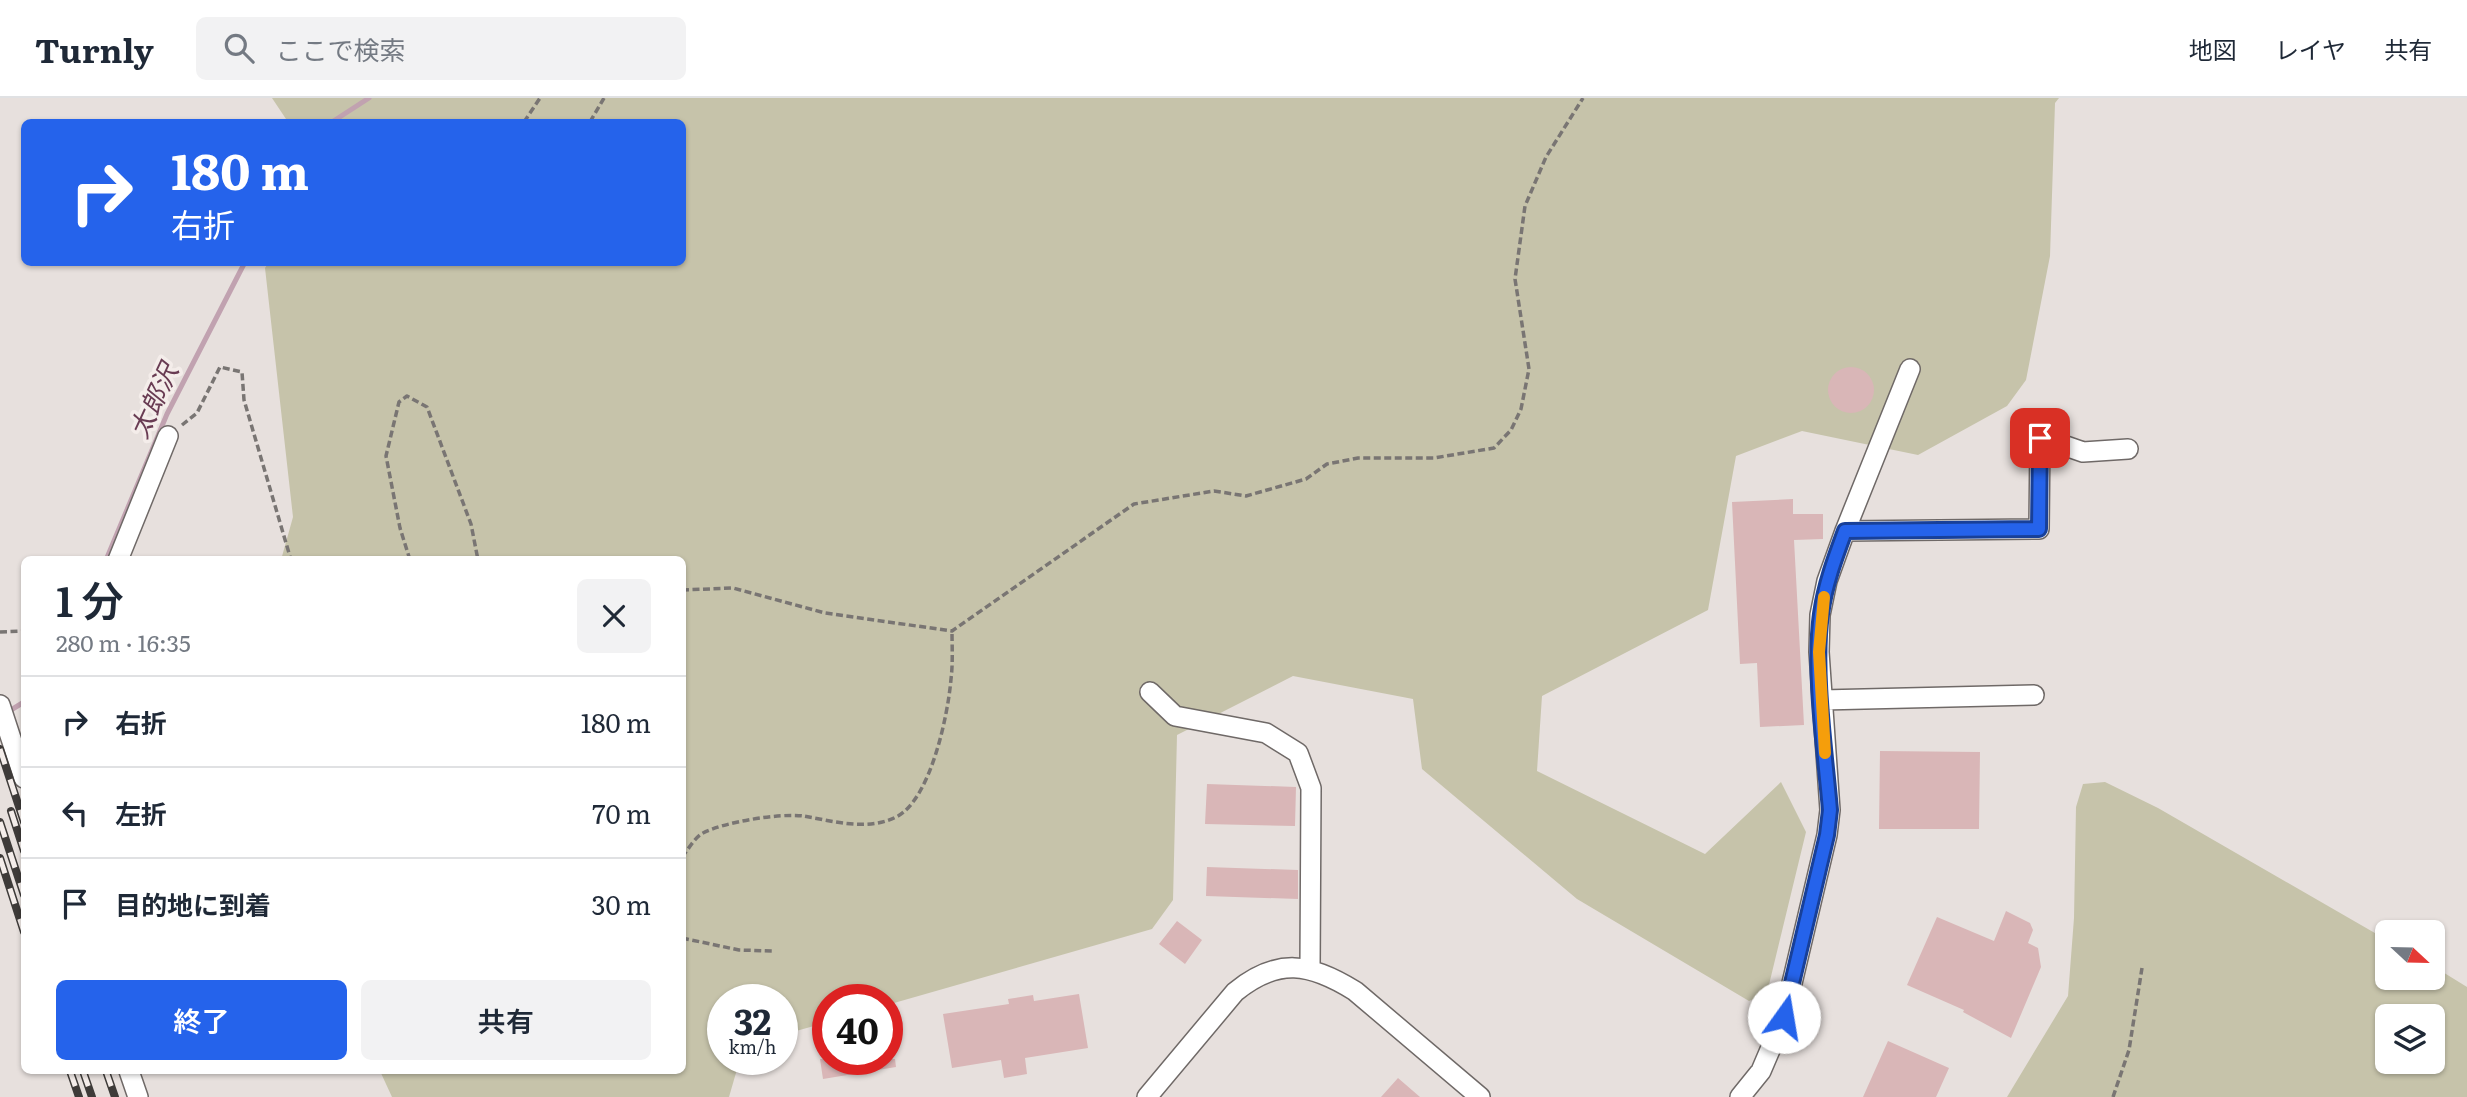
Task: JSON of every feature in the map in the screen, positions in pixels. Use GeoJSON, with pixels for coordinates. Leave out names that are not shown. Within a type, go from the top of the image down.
{"type":"FeatureCollection","features":[{"type":"Feature","properties":{"kind":"street"},"geometry":{"type":"LineString","coordinates":[[1740,1097],[1761,1071],[1784,1017],[1827,835],[1830,810],[1819,652],[1820,615],[1827,582],[1910,369]]}},
{"type":"Feature","properties":{"kind":"street"},"geometry":{"type":"LineString","coordinates":[[120,556],[168,436]]}},
{"type":"Feature","properties":{"kind":"street"},"geometry":{"type":"LineString","coordinates":[[1845,531],[2039,529],[2040,438],[2083,452],[2128,449]]}},
{"type":"Feature","properties":{"kind":"street"},"geometry":{"type":"LineString","coordinates":[[1150,692],[1175,716],[1266,733],[1298,752],[1311,788],[1310,968]]}},
{"type":"Feature","properties":{"kind":"street"},"geometry":{"type":"LineString","coordinates":[[1822,700],[2034,695]]}},
{"type":"Feature","properties":{"kind":"street"},"geometry":{"type":"LineString","coordinates":[[12,713],[21,762]]}},
{"type":"Feature","properties":{"kind":"street"},"geometry":{"type":"LineString","coordinates":[[1147,1097],[1235,992],[1252,978],[1269,970],[1290,967],[1310,968],[1333,977],[1354,991],[1480,1097]]}},
{"type":"Feature","properties":{"kind":"street"},"geometry":{"type":"LineString","coordinates":[[130,1074],[138,1097]]}},
{"type":"Feature","properties":{"kind":"path"},"geometry":{"type":"LineString","coordinates":[[526,119],[540,98]]}},
{"type":"Feature","properties":{"kind":"path"},"geometry":{"type":"LineString","coordinates":[[592,119],[604,98]]}},
{"type":"Feature","properties":{"kind":"path"},"geometry":{"type":"LineString","coordinates":[[686,590],[733,588],[825,613],[952,631],[1134,504],[1214,491],[1246,496],[1306,479],[1327,464],[1359,458],[1434,458],[1494,448],[1511,430],[1521,409],[1529,369],[1515,279],[1525,206],[1546,158],[1583,98]]}},
{"type":"Feature","properties":{"kind":"path"},"geometry":{"type":"LineString","coordinates":[[168,436],[197,413],[220,367],[242,372],[244,400],[290,556]]}},
{"type":"Feature","properties":{"kind":"path"},"geometry":{"type":"LineString","coordinates":[[409,556],[400,528],[386,456],[399,402],[407,396],[427,407],[471,524],[477,556]]}},
{"type":"Feature","properties":{"kind":"path"},"geometry":{"type":"LineString","coordinates":[[0,632],[21,631]]}},
{"type":"Feature","properties":{"kind":"path"},"geometry":{"type":"LineString","coordinates":[[686,852],[701,833],[736,823],[799,815],[843,823],[875,824],[898,816],[914,803],[929,771],[944,723],[951,679],[952,631]]}},
{"type":"Feature","properties":{"kind":"path"},"geometry":{"type":"LineString","coordinates":[[686,939],[739,950],[774,951]]}},
{"type":"Feature","properties":{"kind":"path"},"geometry":{"type":"LineString","coordinates":[[2113,1097],[2129,1050],[2142,968]]}},
{"type":"Feature","properties":{"kind":"shaded area"},"geometry":{"type":"Polygon","coordinates":[[[272,98],[2059,98],[2055,103],[2050,256],[2026,380],[2007,406],[1918,455],[1802,431],[1736,456],[1708,610],[1542,696],[1537,771],[1705,854],[1781,782],[1806,832],[1767,993],[1749,1001],[1577,899],[1422,769],[1413,699],[1293,676],[1177,735],[1173,900],[1152,929],[903,1000],[903,984],[812,984],[812,1027],[798,1030],[798,984],[707,984],[707,1075],[735,1075],[729,1097],[392,1097],[381,1074],[686,1074],[686,556],[282,556],[293,517],[265,268],[686,266],[686,119],[286,119],[272,98]]]}},
{"type":"Feature","properties":{"kind":"shaded area"},"geometry":{"type":"Polygon","coordinates":[[[2105,782],[2158,808],[2375,933],[2375,990],[2445,990],[2445,973],[2467,987],[2467,1097],[2007,1097],[2068,996],[2074,918],[2076,807],[2083,784],[2105,782]]]}},
{"type":"Feature","properties":{"kind":"building"},"geometry":{"type":"Polygon","coordinates":[[[1851,367],[1868,373],[1874,390],[1868,407],[1851,413],[1834,407],[1828,390],[1834,373],[1851,367]]]}},
{"type":"Feature","properties":{"kind":"building"},"geometry":{"type":"Polygon","coordinates":[[[1793,499],[1793,514],[1823,514],[1823,539],[1794,540],[1804,725],[1760,727],[1757,663],[1740,664],[1732,502],[1793,499]]]}},
{"type":"Feature","properties":{"kind":"building"},"geometry":{"type":"Polygon","coordinates":[[[1880,751],[1980,752],[1979,829],[1879,829],[1880,751]]]}},
{"type":"Feature","properties":{"kind":"building"},"geometry":{"type":"Polygon","coordinates":[[[1207,784],[1296,787],[1295,826],[1205,824],[1207,784]]]}},
{"type":"Feature","properties":{"kind":"building"},"geometry":{"type":"Polygon","coordinates":[[[1207,867],[1298,870],[1298,899],[1206,896],[1207,867]]]}},
{"type":"Feature","properties":{"kind":"building"},"geometry":{"type":"Polygon","coordinates":[[[2006,911],[2030,923],[2033,930],[2028,943],[2038,948],[2041,967],[2011,1038],[1963,1012],[1964,1010],[1907,985],[1937,917],[1994,941],[2006,911]]]}},
{"type":"Feature","properties":{"kind":"building"},"geometry":{"type":"Polygon","coordinates":[[[1177,921],[1202,940],[1185,964],[1159,944],[1177,921]]]}},
{"type":"Feature","properties":{"kind":"building"},"geometry":{"type":"Polygon","coordinates":[[[1079,994],[1088,1048],[1025,1058],[1027,1074],[1004,1078],[1001,1060],[952,1068],[943,1014],[1009,1004],[1008,999],[1033,995],[1034,1001],[1079,994]]]}},
{"type":"Feature","properties":{"kind":"building"},"geometry":{"type":"Polygon","coordinates":[[[1888,1041],[1949,1068],[1936,1097],[1863,1097],[1888,1041]]]}},
{"type":"Feature","properties":{"kind":"building"},"geometry":{"type":"Polygon","coordinates":[[[822,1075],[847,1075],[823,1079],[822,1075]]]}},
{"type":"Feature","properties":{"kind":"building"},"geometry":{"type":"Polygon","coordinates":[[[1398,1078],[1420,1097],[1381,1097],[1398,1078]]]}},
{"type":"Feature","properties":{"kind":"waterway","name":"太郎沢"},"geometry":{"type":"LineString","coordinates":[[337,119],[369,98]]}},
{"type":"Feature","properties":{"kind":"waterway","name":"太郎沢"},"geometry":{"type":"LineString","coordinates":[[108,556],[167,414],[243,266]]}},
{"type":"Feature","properties":{"kind":"waterway","name":"太郎沢"},"geometry":{"type":"LineString","coordinates":[[6,713],[21,704]]}},
{"type":"Feature","properties":{"kind":"railway"},"geometry":{"type":"LineString","coordinates":[[0,749],[21,813]]}},
{"type":"Feature","properties":{"kind":"railway"},"geometry":{"type":"LineString","coordinates":[[11,811],[21,842]]}},
{"type":"Feature","properties":{"kind":"railway"},"geometry":{"type":"LineString","coordinates":[[0,822],[21,886]]}},
{"type":"Feature","properties":{"kind":"railway"},"geometry":{"type":"LineString","coordinates":[[0,858],[21,923]]}},
{"type":"Feature","properties":{"kind":"railway"},"geometry":{"type":"LineString","coordinates":[[71,1074],[79,1097]]}},
{"type":"Feature","properties":{"kind":"railway"},"geometry":{"type":"LineString","coordinates":[[84,1074],[92,1097]]}},
{"type":"Feature","properties":{"kind":"railway"},"geometry":{"type":"LineString","coordinates":[[107,1074],[115,1097]]}},
{"type":"Feature","properties":{"kind":"slow traffic"},"geometry":{"type":"LineString","coordinates":[[1824,597],[1820,615],[1819,652],[1825,753]]}},
{"type":"Feature","properties":{"kind":"route"},"geometry":{"type":"LineString","coordinates":[[1784,1017],[1827,835],[1830,810],[1819,652],[1820,615],[1827,582],[1845,531],[2039,529],[2040,438]]}}]}
